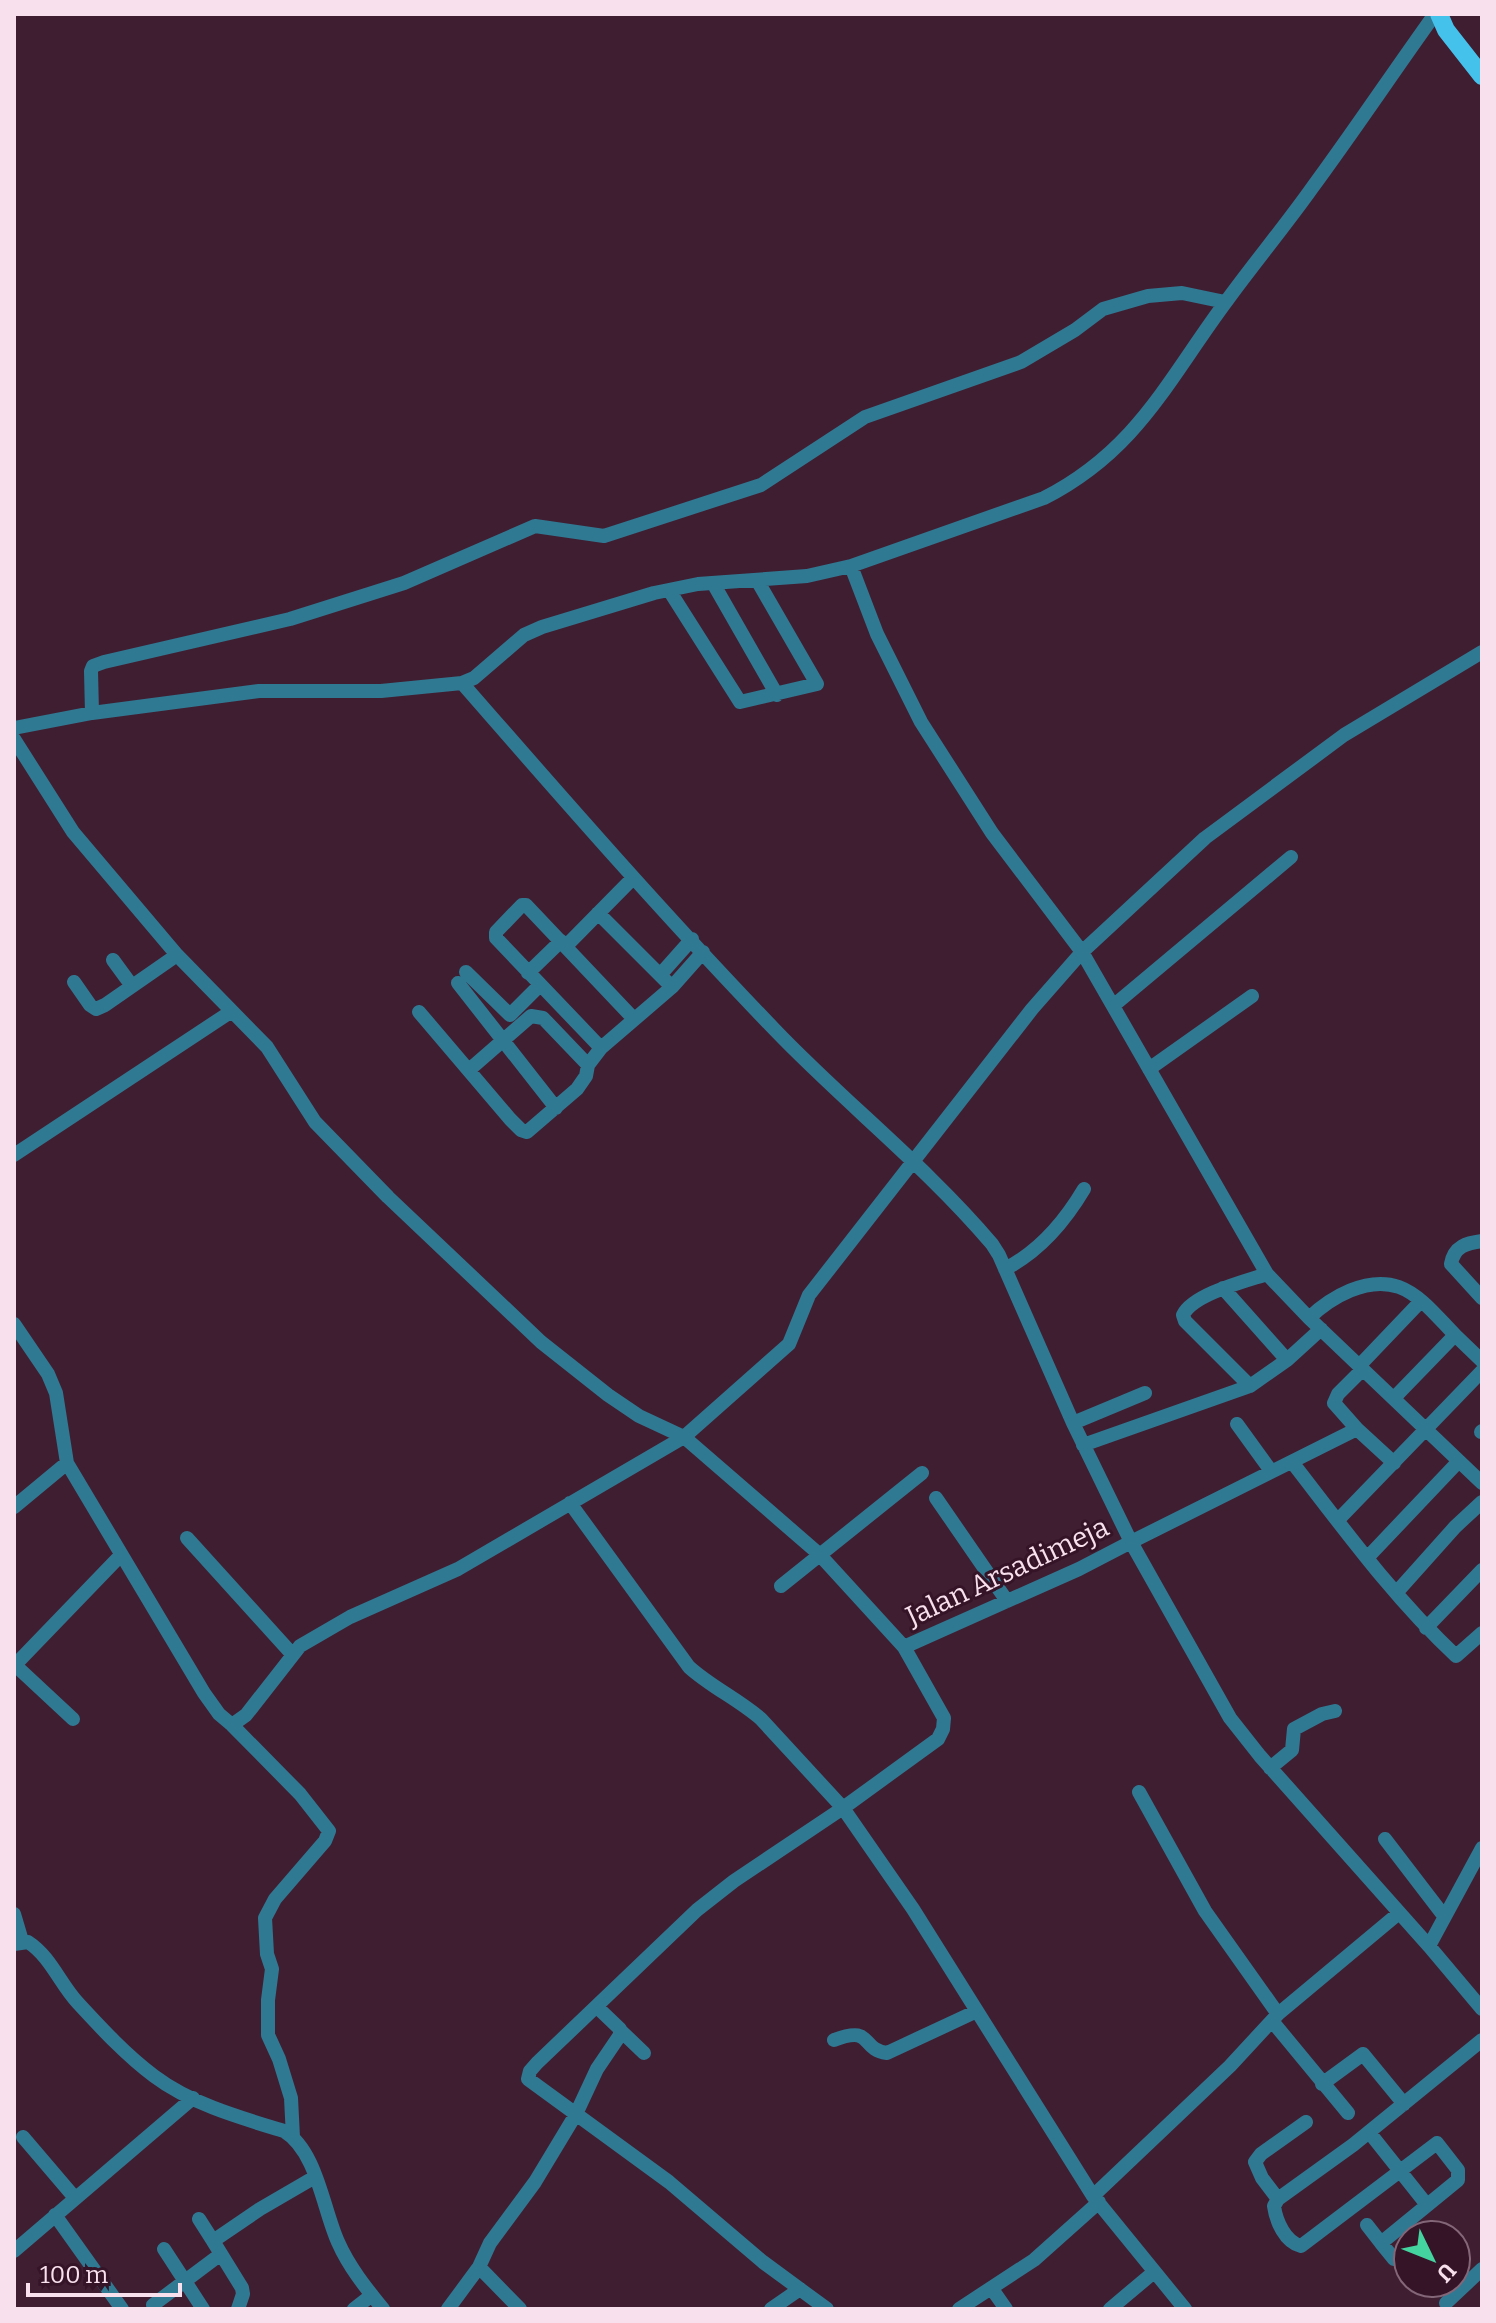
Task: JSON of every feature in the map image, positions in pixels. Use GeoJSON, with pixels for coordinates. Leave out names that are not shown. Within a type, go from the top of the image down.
{"type":"FeatureCollection","features":[{"type":"Feature","properties":{"kind":"main road"},"geometry":{"type":"LineString","coordinates":[[1437,14],[1482,76]]}},
{"type":"Feature","properties":{"kind":"street"},"geometry":{"type":"LineString","coordinates":[[14,728],[92,713],[259,691],[381,691],[462,683],[474,678],[524,635],[542,627],[669,590],[713,583],[807,576],[851,566],[1009,511],[1065,487],[1124,441],[1141,423],[1225,302],[1312,189],[1437,14]]}},
{"type":"Feature","properties":{"kind":"street"},"geometry":{"type":"LineString","coordinates":[[92,713],[91,671],[93,666],[104,662],[290,619],[390,588],[535,526],[604,536],[704,504],[761,485],[865,417],[1021,362],[1075,330],[1103,309],[1148,296],[1182,293],[1225,302]]}},
{"type":"Feature","properties":{"kind":"street"},"geometry":{"type":"LineString","coordinates":[[851,566],[877,634],[921,722],[992,833],[1082,952],[1267,1274],[1482,1483]]}},
{"type":"Feature","properties":{"kind":"street"},"geometry":{"type":"LineString","coordinates":[[669,590],[740,702],[817,684],[757,580]]}},
{"type":"Feature","properties":{"kind":"street"},"geometry":{"type":"LineString","coordinates":[[713,583],[777,695]]}},
{"type":"Feature","properties":{"kind":"street"},"geometry":{"type":"LineString","coordinates":[[232,1725],[246,1715],[300,1646],[350,1617],[458,1569],[684,1437],[789,1344],[809,1295],[1032,1009],[1082,952],[1205,838],[1344,735],[1482,652]]}},
{"type":"Feature","properties":{"kind":"street"},"geometry":{"type":"LineString","coordinates":[[462,683],[633,878],[776,1031],[985,1236],[999,1255],[1083,1445],[1131,1542],[1357,1429]]}},
{"type":"Feature","properties":{"kind":"street"},"geometry":{"type":"LineString","coordinates":[[14,739],[73,832],[177,955],[267,1047],[315,1122],[469,1276],[541,1342],[639,1416],[684,1437],[819,1554],[904,1647]]}},
{"type":"Feature","properties":{"kind":"street"},"geometry":{"type":"LineString","coordinates":[[1113,1006],[1291,857]]}},
{"type":"Feature","properties":{"kind":"street"},"geometry":{"type":"LineString","coordinates":[[528,973],[598,913],[633,878]]}},
{"type":"Feature","properties":{"kind":"street"},"geometry":{"type":"LineString","coordinates":[[601,1048],[495,934],[522,905],[526,905],[564,943],[634,1019]]}},
{"type":"Feature","properties":{"kind":"street"},"geometry":{"type":"LineString","coordinates":[[598,913],[672,987]]}},
{"type":"Feature","properties":{"kind":"street"},"geometry":{"type":"LineString","coordinates":[[660,975],[692,939]]}},
{"type":"Feature","properties":{"kind":"street"},"geometry":{"type":"LineString","coordinates":[[419,1012],[510,1119],[525,1132],[582,1083],[588,1065],[601,1048],[672,987],[703,952]]}},
{"type":"Feature","properties":{"kind":"street"},"geometry":{"type":"LineString","coordinates":[[74,982],[96,1009],[177,955]]}},
{"type":"Feature","properties":{"kind":"street"},"geometry":{"type":"LineString","coordinates":[[113,960],[132,986]]}},
{"type":"Feature","properties":{"kind":"street"},"geometry":{"type":"LineString","coordinates":[[540,985],[510,1015],[462,978],[503,1040],[556,1108]]}},
{"type":"Feature","properties":{"kind":"street"},"geometry":{"type":"LineString","coordinates":[[1149,1069],[1252,996]]}},
{"type":"Feature","properties":{"kind":"street"},"geometry":{"type":"LineString","coordinates":[[14,1155],[232,1011]]}},
{"type":"Feature","properties":{"kind":"street"},"geometry":{"type":"LineString","coordinates":[[469,1070],[531,1016],[540,1016],[588,1065]]}},
{"type":"Feature","properties":{"kind":"street"},"geometry":{"type":"LineString","coordinates":[[1005,1269],[1026,1257],[1053,1232],[1084,1189]]}},
{"type":"Feature","properties":{"kind":"street"},"geometry":{"type":"LineString","coordinates":[[1481,1295],[1451,1264],[1452,1256],[1464,1244],[1482,1241]]}},
{"type":"Feature","properties":{"kind":"street"},"geometry":{"type":"LineString","coordinates":[[1250,1386],[1185,1321],[1185,1311],[1223,1288],[1267,1274]]}},
{"type":"Feature","properties":{"kind":"street"},"geometry":{"type":"LineString","coordinates":[[1309,1318],[1335,1295],[1357,1288],[1398,1287],[1421,1301],[1482,1361]]}},
{"type":"Feature","properties":{"kind":"street"},"geometry":{"type":"LineString","coordinates":[[1223,1288],[1287,1360]]}},
{"type":"Feature","properties":{"kind":"street"},"geometry":{"type":"LineString","coordinates":[[1394,1463],[1334,1403],[1361,1367],[1421,1301]]}},
{"type":"Feature","properties":{"kind":"street"},"geometry":{"type":"LineString","coordinates":[[14,1324],[48,1374],[56,1393],[67,1463],[115,1540],[175,1647],[219,1714],[300,1794],[329,1831],[325,1841],[275,1899],[265,1918],[267,1954],[272,1969],[268,2035],[291,2098],[293,2137],[315,2177],[337,2240],[351,2267],[383,2309]]}},
{"type":"Feature","properties":{"kind":"street"},"geometry":{"type":"LineString","coordinates":[[1083,1445],[1250,1386],[1287,1360],[1321,1329]]}},
{"type":"Feature","properties":{"kind":"street"},"geometry":{"type":"LineString","coordinates":[[1394,1398],[1455,1335]]}},
{"type":"Feature","properties":{"kind":"street"},"geometry":{"type":"LineString","coordinates":[[1338,1520],[1482,1371]]}},
{"type":"Feature","properties":{"kind":"street"},"geometry":{"type":"LineString","coordinates":[[1073,1423],[1145,1393]]}},
{"type":"Feature","properties":{"kind":"street"},"geometry":{"type":"LineString","coordinates":[[1237,1424],[1271,1471]]}},
{"type":"Feature","properties":{"kind":"street"},"geometry":{"type":"LineString","coordinates":[[1367,1558],[1459,1461]]}},
{"type":"Feature","properties":{"kind":"street"},"geometry":{"type":"LineString","coordinates":[[1292,1462],[1396,1593],[1426,1628],[1458,1657],[1482,1633]]}},
{"type":"Feature","properties":{"kind":"street"},"geometry":{"type":"LineString","coordinates":[[14,1507],[67,1463]]}},
{"type":"Feature","properties":{"kind":"street"},"geometry":{"type":"LineString","coordinates":[[781,1586],[922,1473]]}},
{"type":"Feature","properties":{"kind":"street"},"geometry":{"type":"LineString","coordinates":[[936,1498],[1007,1601]]}},
{"type":"Feature","properties":{"kind":"street"},"geometry":{"type":"LineString","coordinates":[[1396,1593],[1455,1527],[1482,1502]]}},
{"type":"Feature","properties":{"kind":"street"},"geometry":{"type":"LineString","coordinates":[[570,1503],[689,1667],[761,1719],[843,1808],[913,1909],[1096,2199],[1185,2309]]}},
{"type":"Feature","properties":{"kind":"street"},"geometry":{"type":"LineString","coordinates":[[187,1538],[292,1654]]}},
{"type":"Feature","properties":{"kind":"street","name":"Jalan Arsadimeja"},"geometry":{"type":"LineString","coordinates":[[843,1808],[938,1739],[943,1729],[944,1718],[904,1647],[1131,1542],[1230,1718],[1270,1768],[1482,2009]]}},
{"type":"Feature","properties":{"kind":"street"},"geometry":{"type":"LineString","coordinates":[[73,1719],[14,1666],[121,1555]]}},
{"type":"Feature","properties":{"kind":"street"},"geometry":{"type":"LineString","coordinates":[[1426,1628],[1482,1570]]}},
{"type":"Feature","properties":{"kind":"street"},"geometry":{"type":"LineString","coordinates":[[1270,1768],[1292,1750],[1294,1729],[1322,1714],[1335,1711]]}},
{"type":"Feature","properties":{"kind":"street"},"geometry":{"type":"LineString","coordinates":[[1139,1792],[1205,1911],[1275,2018],[1322,2084],[1348,2113]]}},
{"type":"Feature","properties":{"kind":"street"},"geometry":{"type":"LineString","coordinates":[[827,2309],[753,2254],[669,2182],[531,2084],[528,2075],[697,1910],[734,1881],[843,1808]]}},
{"type":"Feature","properties":{"kind":"street"},"geometry":{"type":"LineString","coordinates":[[1385,1839],[1444,1916]]}},
{"type":"Feature","properties":{"kind":"street"},"geometry":{"type":"LineString","coordinates":[[1429,1946],[1482,1848]]}},
{"type":"Feature","properties":{"kind":"street"},"geometry":{"type":"LineString","coordinates":[[959,2309],[1034,2260],[1275,2018],[1399,1913]]}},
{"type":"Feature","properties":{"kind":"street"},"geometry":{"type":"LineString","coordinates":[[14,1914],[18,1943],[44,1954],[75,1999],[157,2078],[193,2098],[293,2137]]}},
{"type":"Feature","properties":{"kind":"street"},"geometry":{"type":"LineString","coordinates":[[597,2007],[644,2053]]}},
{"type":"Feature","properties":{"kind":"street"},"geometry":{"type":"LineString","coordinates":[[834,2040],[861,2035],[882,2053],[887,2053],[977,2011]]}},
{"type":"Feature","properties":{"kind":"street"},"geometry":{"type":"LineString","coordinates":[[448,2309],[479,2267],[490,2243],[535,2182],[621,2031]]}},
{"type":"Feature","properties":{"kind":"street"},"geometry":{"type":"LineString","coordinates":[[1381,2243],[1458,2180],[1458,2170],[1440,2145],[1434,2143],[1301,2246],[1294,2244],[1280,2225],[1274,2209],[1278,2199],[1369,2132],[1482,2040]]}},
{"type":"Feature","properties":{"kind":"street"},"geometry":{"type":"LineString","coordinates":[[1322,2084],[1357,2055],[1363,2054],[1404,2104]]}},
{"type":"Feature","properties":{"kind":"street"},"geometry":{"type":"LineString","coordinates":[[14,2251],[193,2098]]}},
{"type":"Feature","properties":{"kind":"street"},"geometry":{"type":"LineString","coordinates":[[1278,2199],[1262,2178],[1255,2162],[1261,2154],[1306,2122]]}},
{"type":"Feature","properties":{"kind":"street"},"geometry":{"type":"LineString","coordinates":[[1369,2132],[1427,2205]]}},
{"type":"Feature","properties":{"kind":"street"},"geometry":{"type":"LineString","coordinates":[[23,2137],[75,2198]]}},
{"type":"Feature","properties":{"kind":"street"},"geometry":{"type":"LineString","coordinates":[[153,2305],[185,2282],[260,2209],[315,2177]]}},
{"type":"Feature","properties":{"kind":"street"},"geometry":{"type":"LineString","coordinates":[[55,2215],[122,2309]]}},
{"type":"Feature","properties":{"kind":"street"},"geometry":{"type":"LineString","coordinates":[[199,2219],[242,2288],[238,2309]]}},
{"type":"Feature","properties":{"kind":"street"},"geometry":{"type":"LineString","coordinates":[[1367,2225],[1392,2257]]}},
{"type":"Feature","properties":{"kind":"street"},"geometry":{"type":"LineString","coordinates":[[164,2249],[203,2309]]}},
{"type":"Feature","properties":{"kind":"street"},"geometry":{"type":"LineString","coordinates":[[479,2267],[520,2309]]}},
{"type":"Feature","properties":{"kind":"street"},"geometry":{"type":"LineString","coordinates":[[1446,2303],[1482,2269]]}},
{"type":"Feature","properties":{"kind":"street"},"geometry":{"type":"LineString","coordinates":[[1110,2309],[1154,2272]]}},
{"type":"Feature","properties":{"kind":"street"},"geometry":{"type":"LineString","coordinates":[[771,2309],[800,2289]]}},
{"type":"Feature","properties":{"kind":"street"},"geometry":{"type":"LineString","coordinates":[[992,2289],[1006,2309]]}},
{"type":"Feature","properties":{"kind":"street"},"geometry":{"type":"LineString","coordinates":[[354,2309],[372,2295]]}}]}
